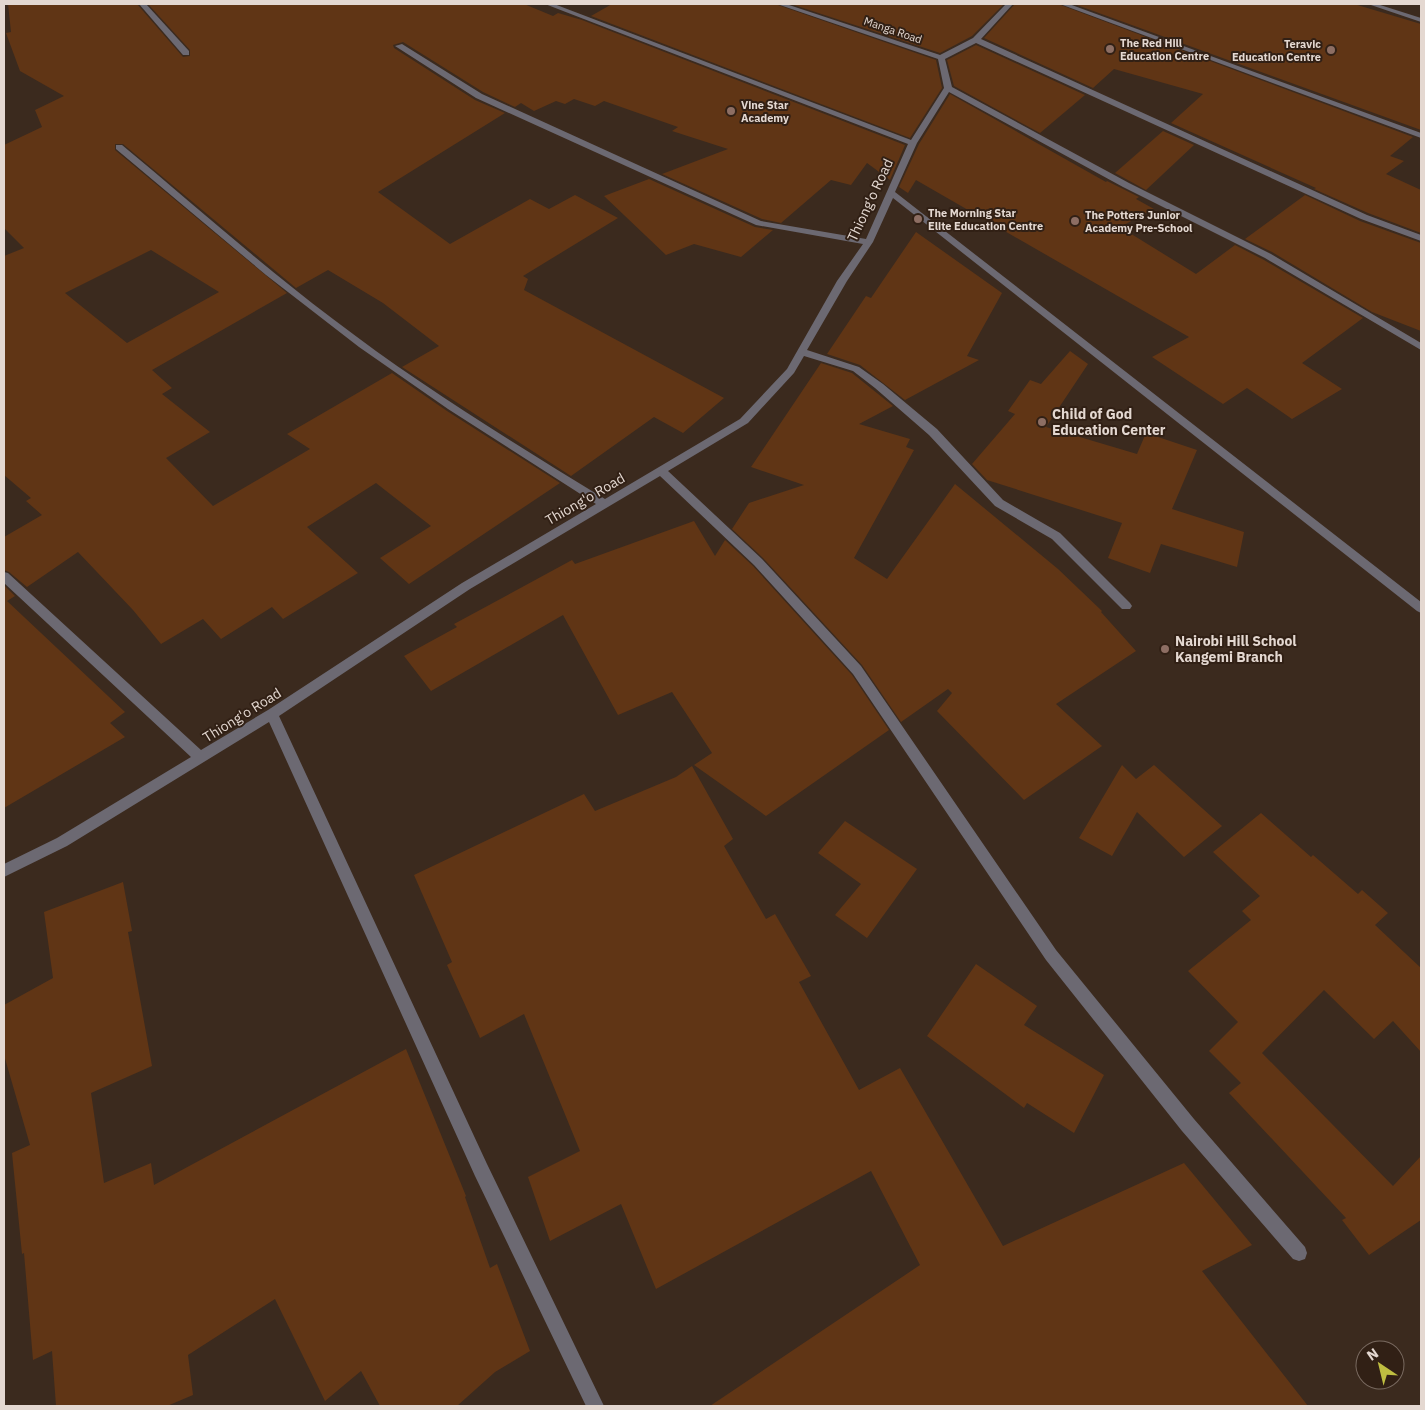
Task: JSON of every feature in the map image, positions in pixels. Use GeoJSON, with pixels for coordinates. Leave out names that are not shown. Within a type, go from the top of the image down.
{"type":"FeatureCollection","features":[{"type":"Feature","properties":{"kind":"street"},"geometry":{"type":"LineString","coordinates":[[142,4],[186,53]]}},
{"type":"Feature","properties":{"kind":"street"},"geometry":{"type":"LineString","coordinates":[[548,4],[634,34],[913,143]]}},
{"type":"Feature","properties":{"kind":"street","name":"Manga Road"},"geometry":{"type":"LineString","coordinates":[[780,4],[941,58]]}},
{"type":"Feature","properties":{"kind":"street"},"geometry":{"type":"LineString","coordinates":[[1010,4],[976,40],[941,58],[948,88],[1126,185],[1268,256],[1421,347]]}},
{"type":"Feature","properties":{"kind":"street"},"geometry":{"type":"LineString","coordinates":[[1063,4],[1421,136]]}},
{"type":"Feature","properties":{"kind":"street"},"geometry":{"type":"LineString","coordinates":[[1370,4],[1421,20]]}},
{"type":"Feature","properties":{"kind":"street"},"geometry":{"type":"LineString","coordinates":[[976,40],[1364,217],[1421,238]]}},
{"type":"Feature","properties":{"kind":"street"},"geometry":{"type":"LineString","coordinates":[[399,46],[479,96],[759,223],[869,242]]}},
{"type":"Feature","properties":{"kind":"street","name":"Thiong'o Road"},"geometry":{"type":"LineString","coordinates":[[4,871],[62,842],[201,758],[272,714],[466,586],[744,421],[792,371],[842,281],[869,242],[913,143],[948,88]]}},
{"type":"Feature","properties":{"kind":"street"},"geometry":{"type":"LineString","coordinates":[[119,147],[279,280],[360,344],[454,410],[605,504]]}},
{"type":"Feature","properties":{"kind":"street"},"geometry":{"type":"LineString","coordinates":[[891,193],[1421,608]]}},
{"type":"Feature","properties":{"kind":"street"},"geometry":{"type":"LineString","coordinates":[[802,352],[856,369],[878,386],[933,432],[999,503],[1056,536],[1126,606]]}},
{"type":"Feature","properties":{"kind":"street"},"geometry":{"type":"LineString","coordinates":[[661,471],[758,562],[857,670],[1051,955],[1188,1125],[1299,1253]]}},
{"type":"Feature","properties":{"kind":"street"},"geometry":{"type":"LineString","coordinates":[[4,576],[201,758]]}},
{"type":"Feature","properties":{"kind":"street"},"geometry":{"type":"LineString","coordinates":[[272,714],[481,1170],[595,1406]]}},
{"type":"Feature","properties":{"kind":"building"},"geometry":{"type":"Polygon","coordinates":[[[8,4],[137,4],[183,57],[190,56],[190,50],[148,4],[524,4],[553,16],[558,13],[582,20],[905,145],[890,180],[867,163],[851,185],[831,180],[781,223],[762,219],[662,174],[728,149],[672,131],[678,127],[604,101],[595,106],[574,99],[565,104],[556,101],[534,111],[521,103],[515,107],[483,92],[403,42],[393,45],[394,48],[475,100],[505,113],[378,192],[450,244],[530,199],[549,209],[575,195],[618,218],[523,276],[528,279],[524,290],[724,398],[683,433],[654,417],[571,476],[402,367],[439,346],[383,303],[328,270],[296,288],[123,144],[115,144],[115,150],[287,293],[152,370],[172,388],[162,394],[210,432],[166,458],[213,506],[310,449],[287,434],[392,373],[447,411],[560,483],[409,584],[380,558],[431,526],[376,483],[307,527],[358,573],[283,619],[272,607],[221,639],[203,619],[161,644],[133,610],[78,552],[27,587],[4,570],[4,537],[42,515],[26,501],[31,498],[4,475],[4,256],[24,248],[4,228],[4,145],[42,127],[35,110],[64,96],[20,71],[6,33],[11,32],[8,4]],[[151,250],[65,293],[127,343],[219,292],[151,250]]]}},
{"type":"Feature","properties":{"kind":"building"},"geometry":{"type":"Polygon","coordinates":[[[612,4],[775,4],[936,60],[942,88],[910,138],[591,16],[612,4]]]}},
{"type":"Feature","properties":{"kind":"building"},"geometry":{"type":"Polygon","coordinates":[[[791,4],[1004,4],[972,36],[940,53],[791,4]]]}},
{"type":"Feature","properties":{"kind":"building"},"geometry":{"type":"Polygon","coordinates":[[[1015,4],[1058,4],[1413,137],[1390,156],[1404,161],[1386,174],[1421,190],[1421,233],[1368,213],[1171,123],[1203,94],[1114,69],[1093,88],[984,38],[1015,4]]]}},
{"type":"Feature","properties":{"kind":"building"},"geometry":{"type":"Polygon","coordinates":[[[1074,4],[1354,4],[1421,24],[1421,130],[1074,4]]]}},
{"type":"Feature","properties":{"kind":"building"},"geometry":{"type":"Polygon","coordinates":[[[976,45],[1085,95],[1040,133],[954,86],[947,60],[976,45]]]}},
{"type":"Feature","properties":{"kind":"building"},"geometry":{"type":"Polygon","coordinates":[[[950,94],[1106,182],[1139,197],[1136,199],[1154,209],[1120,227],[1196,274],[1235,245],[1363,318],[1302,363],[1342,389],[1292,419],[1247,388],[1223,404],[1152,357],[1189,337],[916,180],[908,193],[899,187],[919,144],[950,94]]]}},
{"type":"Feature","properties":{"kind":"building"},"geometry":{"type":"Polygon","coordinates":[[[1163,131],[1194,145],[1146,190],[1115,173],[1163,131]]]}},
{"type":"Feature","properties":{"kind":"building"},"geometry":{"type":"Polygon","coordinates":[[[649,179],[755,227],[773,230],[741,257],[694,244],[666,255],[604,196],[649,179]]]}},
{"type":"Feature","properties":{"kind":"building"},"geometry":{"type":"Polygon","coordinates":[[[1305,195],[1360,221],[1421,243],[1421,331],[1372,312],[1272,252],[1245,239],[1305,195]]]}},
{"type":"Feature","properties":{"kind":"building"},"geometry":{"type":"Polygon","coordinates":[[[916,232],[1002,293],[967,356],[979,360],[905,400],[860,365],[827,354],[866,296],[871,298],[916,232]]]}},
{"type":"Feature","properties":{"kind":"building"},"geometry":{"type":"Polygon","coordinates":[[[1070,351],[1088,364],[1046,427],[1137,454],[1146,433],[1197,450],[1172,509],[1244,532],[1237,567],[1161,544],[1150,573],[1108,558],[1122,523],[987,480],[972,464],[1015,414],[1008,411],[1030,380],[1041,384],[1070,351]]]}},
{"type":"Feature","properties":{"kind":"building"},"geometry":{"type":"Polygon","coordinates":[[[821,363],[852,373],[893,406],[859,424],[910,439],[906,447],[914,450],[854,558],[887,579],[955,484],[1058,569],[1102,611],[1136,651],[1056,704],[1102,746],[1024,800],[937,711],[952,693],[948,689],[901,722],[862,665],[763,558],[732,529],[749,503],[804,485],[751,467],[821,363]]]}},
{"type":"Feature","properties":{"kind":"building"},"geometry":{"type":"Polygon","coordinates":[[[694,521],[715,556],[725,540],[753,566],[852,675],[889,730],[766,816],[694,765],[712,753],[672,692],[618,715],[563,615],[431,691],[404,656],[457,627],[454,624],[572,560],[575,564],[694,521]]]}},
{"type":"Feature","properties":{"kind":"building"},"geometry":{"type":"Polygon","coordinates":[[[4,585],[15,596],[7,601],[125,712],[110,723],[125,737],[4,808],[4,585]]]}},
{"type":"Feature","properties":{"kind":"building"},"geometry":{"type":"Polygon","coordinates":[[[1122,765],[1136,779],[1154,765],[1222,826],[1184,857],[1137,812],[1112,856],[1079,838],[1122,765]]]}},
{"type":"Feature","properties":{"kind":"building"},"geometry":{"type":"Polygon","coordinates":[[[692,766],[733,839],[724,846],[766,919],[775,914],[811,976],[799,982],[859,1090],[900,1068],[1003,1246],[1184,1163],[1252,1245],[1202,1271],[1308,1406],[710,1406],[920,1265],[871,1171],[656,1289],[621,1204],[550,1241],[528,1177],[580,1151],[524,1014],[480,1038],[447,965],[452,962],[414,875],[584,794],[595,811],[676,777],[692,766]]]}},
{"type":"Feature","properties":{"kind":"building"},"geometry":{"type":"Polygon","coordinates":[[[1261,813],[1311,857],[1313,855],[1358,894],[1362,890],[1388,913],[1375,925],[1421,968],[1421,1052],[1393,1021],[1374,1039],[1324,990],[1262,1053],[1393,1186],[1421,1156],[1421,1220],[1369,1255],[1342,1220],[1346,1218],[1229,1093],[1241,1083],[1209,1051],[1238,1022],[1188,971],[1251,920],[1242,911],[1260,896],[1213,852],[1261,813]]]}},
{"type":"Feature","properties":{"kind":"building"},"geometry":{"type":"Polygon","coordinates":[[[845,821],[917,869],[867,938],[835,915],[861,884],[818,853],[845,821]]]}},
{"type":"Feature","properties":{"kind":"building"},"geometry":{"type":"Polygon","coordinates":[[[123,882],[132,931],[128,932],[152,1066],[91,1093],[104,1183],[151,1163],[154,1185],[406,1049],[466,1196],[490,1268],[497,1264],[530,1351],[495,1372],[457,1406],[380,1406],[361,1371],[325,1401],[275,1299],[188,1355],[193,1395],[167,1406],[56,1406],[52,1351],[33,1360],[24,1253],[22,1254],[12,1153],[30,1145],[4,1055],[4,1005],[53,978],[44,912],[123,882]]]}},
{"type":"Feature","properties":{"kind":"building"},"geometry":{"type":"Polygon","coordinates":[[[976,964],[1037,1006],[1024,1025],[1104,1075],[1074,1133],[1027,1103],[1024,1108],[927,1036],[976,964]]]}},
{"type":"Feature","properties":{"kind":"place","name":"The Red Hill Education Centre"},"geometry":{"type":"Point","coordinates":[1110,49]}},
{"type":"Feature","properties":{"kind":"place","name":"Teravic Education Centre"},"geometry":{"type":"Point","coordinates":[1331,50]}},
{"type":"Feature","properties":{"kind":"place","name":"Vine Star Academy"},"geometry":{"type":"Point","coordinates":[731,111]}},
{"type":"Feature","properties":{"kind":"place","name":"The Morning Star Elite Education Centre"},"geometry":{"type":"Point","coordinates":[918,219]}},
{"type":"Feature","properties":{"kind":"place","name":"The Potters Junior Academy Pre-School"},"geometry":{"type":"Point","coordinates":[1075,221]}},
{"type":"Feature","properties":{"kind":"place","name":"Child of God Education Center"},"geometry":{"type":"Point","coordinates":[1042,422]}},
{"type":"Feature","properties":{"kind":"place","name":"Nairobi Hill School Kangemi Branch"},"geometry":{"type":"Point","coordinates":[1165,649]}}]}
